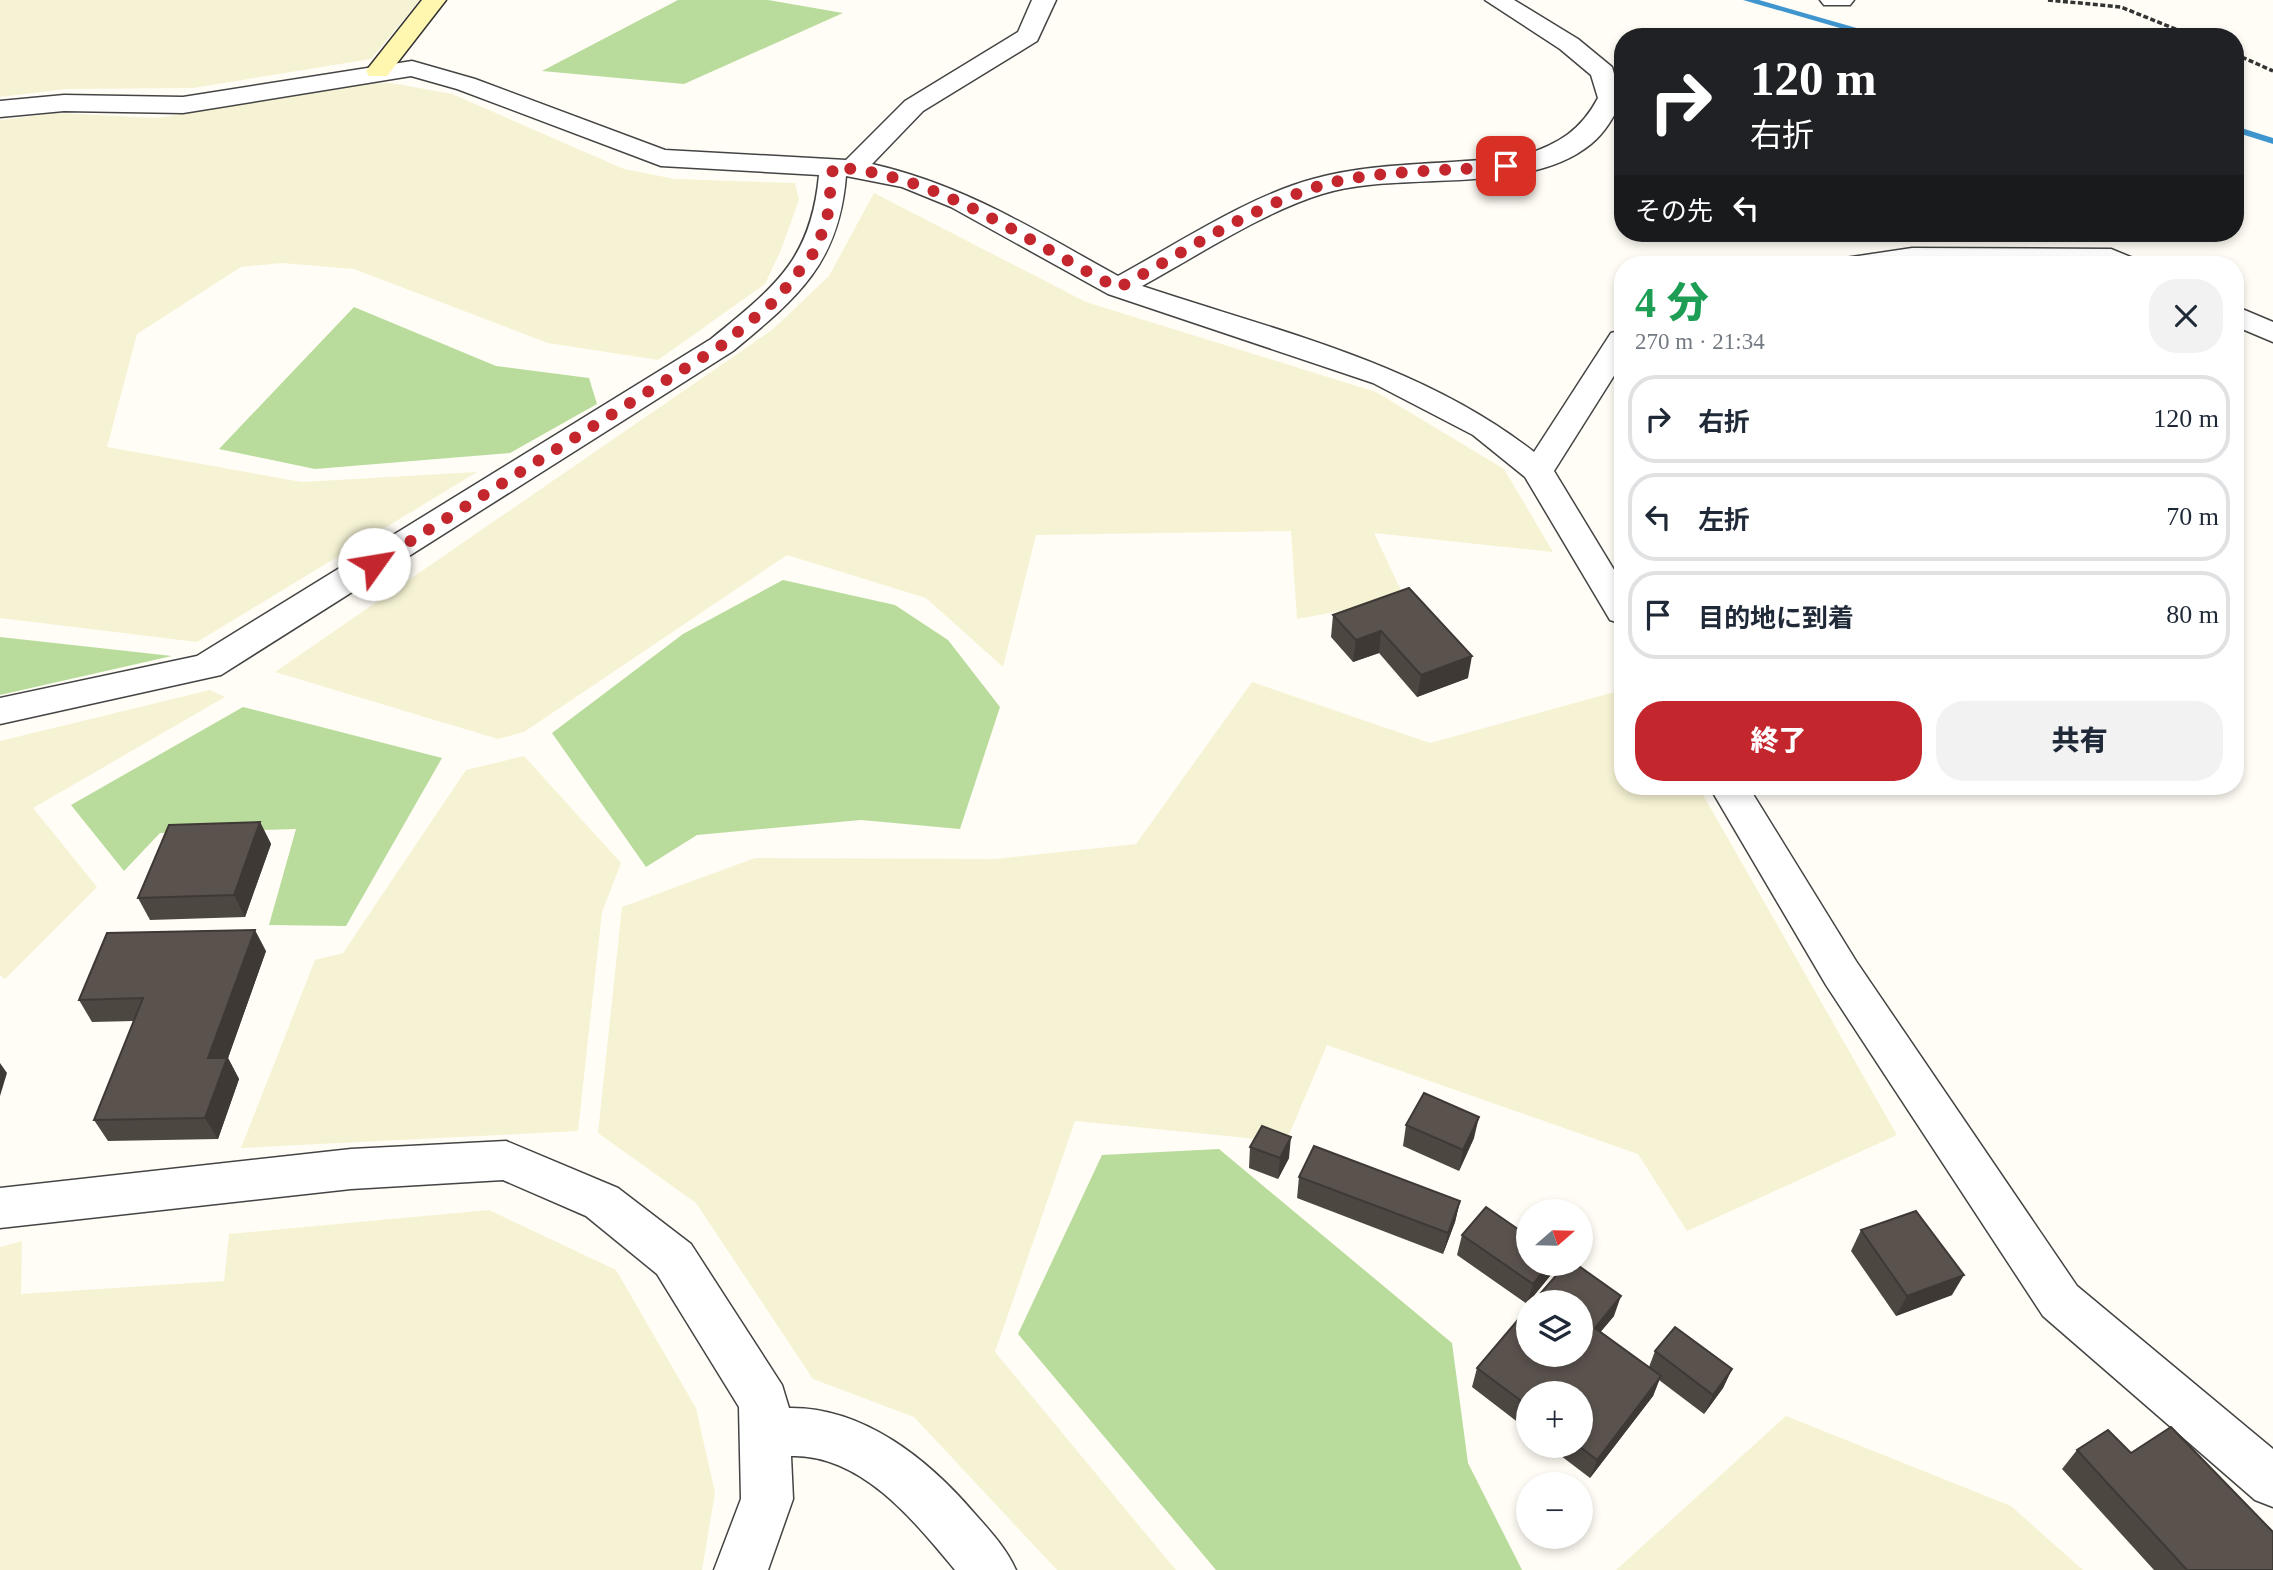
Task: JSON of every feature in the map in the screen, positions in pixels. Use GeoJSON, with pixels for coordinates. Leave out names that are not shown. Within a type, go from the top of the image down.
{"type":"FeatureCollection","features":[{"type":"Feature","properties":{"kind":"street"},"geometry":{"type":"LineString","coordinates":[[378,71],[434,0]]}},
{"type":"Feature","properties":{"kind":"street"},"geometry":{"type":"LineString","coordinates":[[0,711],[208,666],[722,345],[777,299],[815,251],[843,168],[914,106],[1028,36],[1044,0]]}},
{"type":"Feature","properties":{"kind":"street"},"geometry":{"type":"LineString","coordinates":[[1118,288],[1272,203],[1322,185],[1362,178],[1506,166],[1546,157],[1579,142],[1600,119],[1611,98],[1603,72],[1569,44],[1497,0]]}},
{"type":"Feature","properties":{"kind":"street"},"geometry":{"type":"LineString","coordinates":[[1832,0],[1842,0]]}},
{"type":"Feature","properties":{"kind":"street"},"geometry":{"type":"LineString","coordinates":[[0,109],[64,103],[183,105],[378,71],[412,68],[466,84],[661,158],[710,163],[843,168],[910,181],[961,201],[1118,288],[1384,376],[1484,428],[1538,471],[1614,599]]}},
{"type":"Feature","properties":{"kind":"street"},"geometry":{"type":"LineString","coordinates":[[2244,319],[2273,333]]}},
{"type":"Feature","properties":{"kind":"street"},"geometry":{"type":"LineString","coordinates":[[1538,471],[1614,352]]}},
{"type":"Feature","properties":{"kind":"street"},"geometry":{"type":"LineString","coordinates":[[1733,795],[1841,973],[2060,1301],[2273,1482]]}},
{"type":"Feature","properties":{"kind":"street"},"geometry":{"type":"LineString","coordinates":[[0,1209],[351,1169],[506,1160],[602,1202],[674,1259],[764,1402],[767,1499],[741,1570]]}},
{"type":"Feature","properties":{"kind":"street"},"geometry":{"type":"LineString","coordinates":[[765,1432],[823,1435],[877,1457],[934,1504],[989,1570]]}},
{"type":"Feature","properties":{"kind":"path"},"geometry":{"type":"LineString","coordinates":[[2048,0],[2121,8],[2172,28]]}},
{"type":"Feature","properties":{"kind":"path"},"geometry":{"type":"LineString","coordinates":[[2244,58],[2273,71]]}},
{"type":"Feature","properties":{"kind":"shaded area"},"geometry":{"type":"Polygon","coordinates":[[[0,0],[420,0],[371,59],[193,88],[66,89],[0,97],[0,0]]]}},
{"type":"Feature","properties":{"kind":"shaded area"},"geometry":{"type":"Polygon","coordinates":[[[392,83],[452,94],[624,169],[675,179],[795,183],[799,200],[765,284],[658,360],[548,343],[354,269],[282,263],[241,267],[137,334],[107,447],[302,482],[477,472],[197,642],[0,618],[0,120],[58,113],[158,118],[355,84],[392,83]]]}},
{"type":"Feature","properties":{"kind":"shaded area"},"geometry":{"type":"Polygon","coordinates":[[[874,193],[1086,302],[1376,392],[1504,469],[1553,552],[1374,533],[1405,599],[1297,619],[1291,531],[1036,535],[1003,667],[926,598],[787,555],[524,732],[498,739],[275,672],[772,330],[829,276],[874,193]]]}},
{"type":"Feature","properties":{"kind":"shaded area"},"geometry":{"type":"Polygon","coordinates":[[[1252,682],[1430,743],[1614,692],[1614,795],[1703,795],[1897,1135],[1687,1231],[1638,1154],[1327,1045],[1286,1142],[1075,1121],[995,1352],[1176,1570],[1057,1570],[914,1417],[813,1379],[696,1203],[598,1133],[622,907],[755,858],[995,859],[1136,844],[1252,682]]]}},
{"type":"Feature","properties":{"kind":"shaded area"},"geometry":{"type":"Polygon","coordinates":[[[210,690],[225,697],[33,808],[97,887],[5,979],[0,975],[0,741],[210,690]]]}},
{"type":"Feature","properties":{"kind":"shaded area"},"geometry":{"type":"Polygon","coordinates":[[[524,756],[621,863],[602,912],[578,1131],[241,1148],[315,960],[343,953],[466,770],[524,756]]]}},
{"type":"Feature","properties":{"kind":"shaded area"},"geometry":{"type":"Polygon","coordinates":[[[489,1210],[616,1270],[696,1408],[715,1493],[702,1570],[0,1570],[0,1247],[22,1241],[21,1294],[224,1281],[229,1234],[489,1210]]]}},
{"type":"Feature","properties":{"kind":"shaded area"},"geometry":{"type":"Polygon","coordinates":[[[1786,1416],[2011,1506],[2083,1570],[1616,1570],[1786,1416]]]}},
{"type":"Feature","properties":{"kind":"green space"},"geometry":{"type":"Polygon","coordinates":[[[678,0],[768,0],[843,13],[684,84],[542,71],[678,0]]]}},
{"type":"Feature","properties":{"kind":"green space"},"geometry":{"type":"Polygon","coordinates":[[[354,307],[496,366],[589,378],[597,404],[510,453],[315,469],[219,449],[354,307]]]}},
{"type":"Feature","properties":{"kind":"green space"},"geometry":{"type":"Polygon","coordinates":[[[783,580],[895,605],[948,640],[1000,707],[960,829],[861,820],[697,835],[646,867],[552,733],[683,634],[783,580]]]}},
{"type":"Feature","properties":{"kind":"green space"},"geometry":{"type":"Polygon","coordinates":[[[0,637],[172,656],[0,695],[0,637]]]}},
{"type":"Feature","properties":{"kind":"green space"},"geometry":{"type":"Polygon","coordinates":[[[243,707],[442,758],[346,926],[269,925],[296,829],[160,833],[124,871],[71,805],[243,707]]]}},
{"type":"Feature","properties":{"kind":"green space"},"geometry":{"type":"Polygon","coordinates":[[[1219,1149],[1452,1343],[1468,1463],[1522,1570],[1216,1570],[1018,1334],[1102,1155],[1219,1149]]]}},
{"type":"Feature","properties":{"kind":"building"},"geometry":{"type":"Polygon","coordinates":[[[1409,588],[1472,656],[1421,675],[1381,631],[1356,640],[1333,615],[1409,588]]]}},
{"type":"Feature","properties":{"kind":"building"},"geometry":{"type":"Polygon","coordinates":[[[260,822],[234,895],[138,898],[169,825],[260,822]]]}},
{"type":"Feature","properties":{"kind":"building"},"geometry":{"type":"Polygon","coordinates":[[[255,930],[208,1058],[227,1058],[205,1118],[94,1120],[143,998],[79,1000],[107,933],[255,930]]]}},
{"type":"Feature","properties":{"kind":"building"},"geometry":{"type":"Polygon","coordinates":[[[1424,1093],[1479,1117],[1463,1150],[1406,1125],[1424,1093]]]}},
{"type":"Feature","properties":{"kind":"building"},"geometry":{"type":"Polygon","coordinates":[[[1262,1126],[1291,1137],[1280,1158],[1250,1147],[1262,1126]]]}},
{"type":"Feature","properties":{"kind":"building"},"geometry":{"type":"Polygon","coordinates":[[[1314,1146],[1460,1201],[1448,1233],[1299,1177],[1314,1146]]]}},
{"type":"Feature","properties":{"kind":"building"},"geometry":{"type":"Polygon","coordinates":[[[1486,1207],[1516,1228],[1516,1272],[1462,1235],[1486,1207]]]}},
{"type":"Feature","properties":{"kind":"building"},"geometry":{"type":"Polygon","coordinates":[[[1916,1211],[1964,1275],[1907,1296],[1861,1230],[1916,1211]]]}},
{"type":"Feature","properties":{"kind":"building"},"geometry":{"type":"Polygon","coordinates":[[[1521,1276],[1539,1276],[1533,1284],[1521,1276]]]}},
{"type":"Feature","properties":{"kind":"building"},"geometry":{"type":"Polygon","coordinates":[[[1556,1276],[1593,1276],[1621,1296],[1595,1328],[1661,1376],[1597,1460],[1593,1457],[1593,1381],[1516,1381],[1516,1397],[1477,1368],[1516,1322],[1516,1367],[1593,1367],[1593,1290],[1543,1290],[1556,1276]]]}},
{"type":"Feature","properties":{"kind":"building"},"geometry":{"type":"Polygon","coordinates":[[[1675,1327],[1732,1369],[1713,1395],[1655,1351],[1675,1327]]]}},
{"type":"Feature","properties":{"kind":"building"},"geometry":{"type":"Polygon","coordinates":[[[2171,1427],[2273,1532],[2273,1570],[2187,1570],[2077,1450],[2108,1430],[2131,1453],[2171,1427]]]}},
{"type":"Feature","properties":{"kind":"waterway"},"geometry":{"type":"LineString","coordinates":[[1748,0],[1850,28]]}},
{"type":"Feature","properties":{"kind":"waterway"},"geometry":{"type":"LineString","coordinates":[[2244,132],[2273,141]]}},
{"type":"Feature","properties":{"kind":"route"},"geometry":{"type":"LineString","coordinates":[[374,564],[722,345],[777,299],[815,251],[827,220],[833,167],[853,168],[910,181],[961,201],[1041,248],[1118,288],[1272,203],[1322,185],[1362,178],[1506,166]]}}]}
